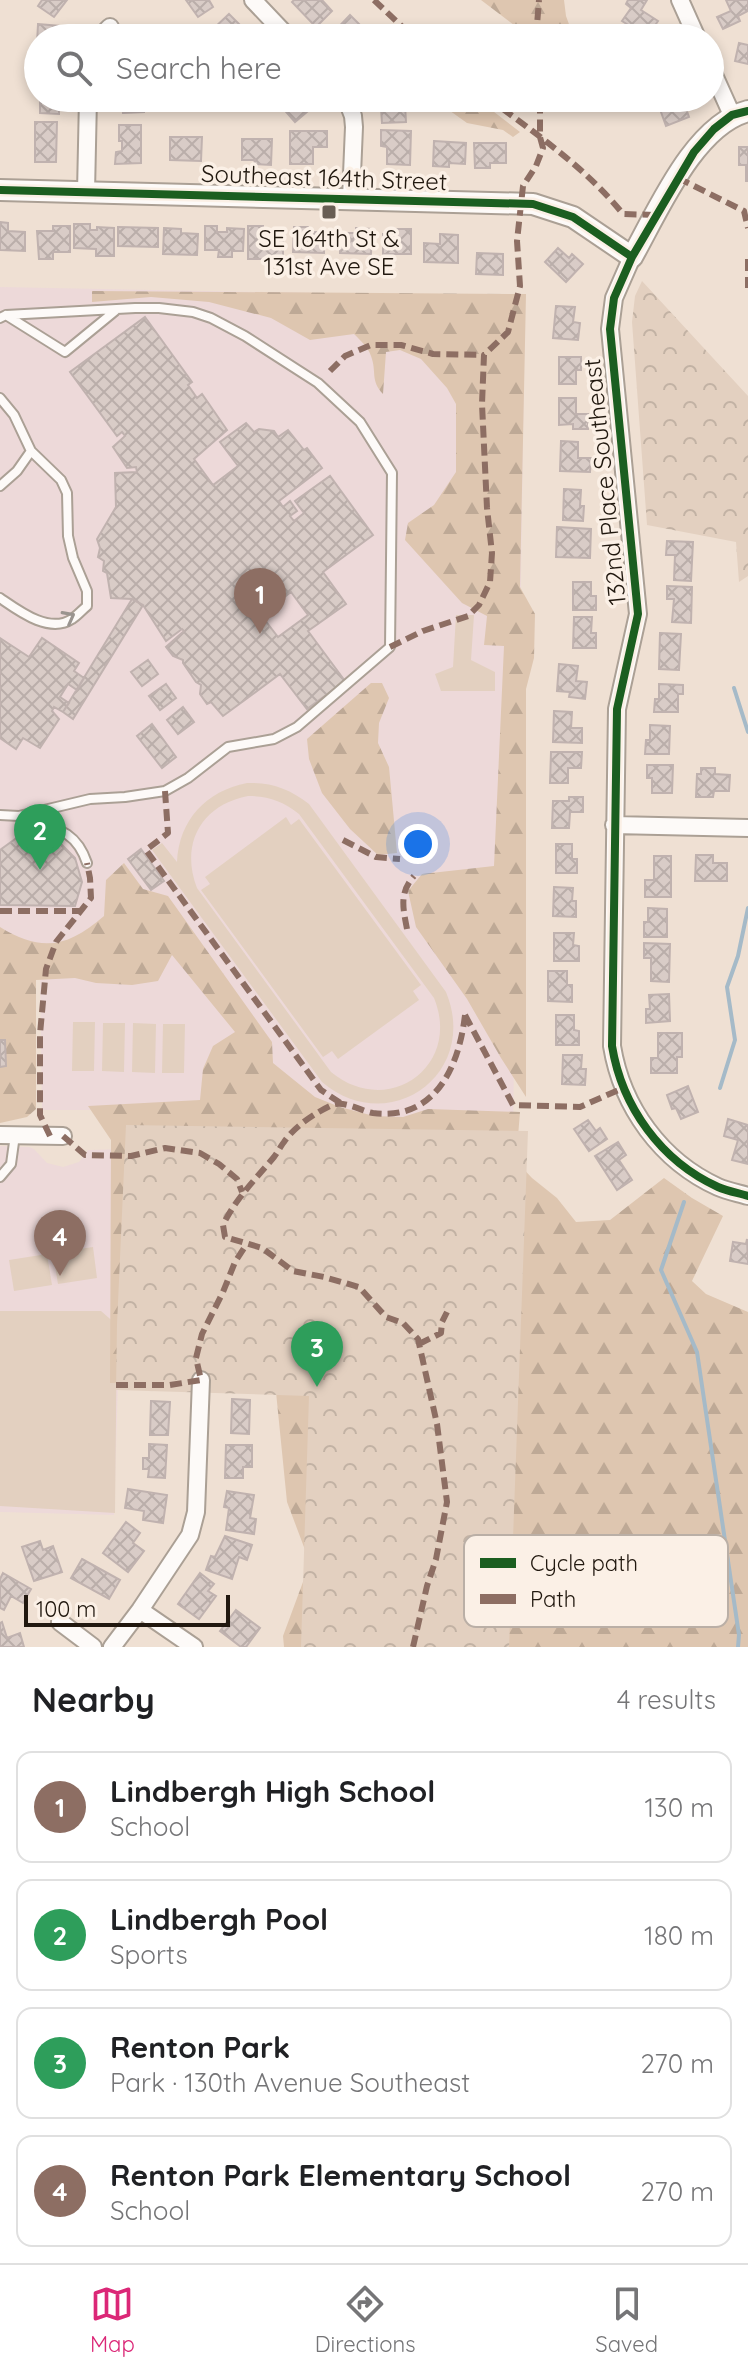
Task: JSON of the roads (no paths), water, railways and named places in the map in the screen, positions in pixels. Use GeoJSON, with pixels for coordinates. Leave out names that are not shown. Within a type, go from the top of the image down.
{"type":"FeatureCollection","features":[{"type":"Feature","properties":{"kind":"street"},"geometry":{"type":"LineString","coordinates":[[253,0],[276,24]]}},
{"type":"Feature","properties":{"kind":"street"},"geometry":{"type":"LineString","coordinates":[[680,0],[691,24]]}},
{"type":"Feature","properties":{"kind":"street","name":"132nd Place Southeast"},"geometry":{"type":"LineString","coordinates":[[724,88],[740,113],[714,129],[694,152],[632,257],[614,298],[610,329],[638,614],[617,709],[612,1046],[617,1074],[637,1116],[659,1146],[718,1187],[748,1196]]}},
{"type":"Feature","properties":{"kind":"street"},"geometry":{"type":"LineString","coordinates":[[86,192],[88,112]]}},
{"type":"Feature","properties":{"kind":"street"},"geometry":{"type":"LineString","coordinates":[[351,112],[354,127],[351,198]]}},
{"type":"Feature","properties":{"kind":"street","name":"Southeast 164th Street"},"geometry":{"type":"LineString","coordinates":[[0,190],[533,204],[573,217],[632,257]]}},
{"type":"Feature","properties":{"kind":"street"},"geometry":{"type":"LineString","coordinates":[[614,825],[748,828]]}},
{"type":"Feature","properties":{"kind":"street"},"geometry":{"type":"LineString","coordinates":[[7,1135],[63,1136]]}},
{"type":"Feature","properties":{"kind":"street"},"geometry":{"type":"LineString","coordinates":[[112,1647],[190,1535],[196,1512],[201,1380]]}},
{"type":"Feature","properties":{"kind":"street"},"geometry":{"type":"LineString","coordinates":[[140,1610],[194,1647]]}},
{"type":"Feature","properties":{"kind":"street"},"geometry":{"type":"LineString","coordinates":[[60,1622],[93,1647]]}},
{"type":"Feature","properties":{"kind":"lane"},"geometry":{"type":"LineString","coordinates":[[0,815],[19,816],[90,799],[165,791],[188,778],[228,747],[274,739],[297,727],[390,647],[392,473],[360,422],[318,383],[211,318],[193,312],[159,308],[3,317]]}},
{"type":"Feature","properties":{"kind":"lane"},"geometry":{"type":"LineString","coordinates":[[3,317],[65,352],[117,310]]}},
{"type":"Feature","properties":{"kind":"lane"},"geometry":{"type":"LineString","coordinates":[[0,398],[14,415],[31,451],[61,480],[67,493],[68,536],[73,558],[87,591],[87,606],[70,621],[52,625],[23,613],[0,598]]}},
{"type":"Feature","properties":{"kind":"lane"},"geometry":{"type":"LineString","coordinates":[[0,486],[17,471],[31,451]]}},
{"type":"Feature","properties":{"kind":"lane"},"geometry":{"type":"LineString","coordinates":[[19,816],[71,835],[82,849],[87,863]]}},
{"type":"Feature","properties":{"kind":"lane"},"geometry":{"type":"LineString","coordinates":[[0,1177],[11,1164],[7,1135]]}},
{"type":"Feature","properties":{"kind":"waterway"},"geometry":{"type":"LineString","coordinates":[[734,688],[748,732]]}},
{"type":"Feature","properties":{"kind":"waterway"},"geometry":{"type":"LineString","coordinates":[[720,1088],[735,1040],[727,987],[738,956],[748,908]]}},
{"type":"Feature","properties":{"kind":"waterway"},"geometry":{"type":"LineString","coordinates":[[684,1202],[661,1270],[697,1352],[724,1535]]}},
{"type":"Feature","properties":{"kind":"waterway"},"geometry":{"type":"LineString","coordinates":[[728,1561],[738,1647]]}},
{"type":"Feature","properties":{"kind":"place","name":"SE 164th St & 131st Ave SE"},"geometry":{"type":"Point","coordinates":[329,212]}},
{"type":"Feature","properties":{"kind":"place","name":"Lindbergh High School"},"geometry":{"type":"Point","coordinates":[260,634]}},
{"type":"Feature","properties":{"kind":"place","name":"Lindbergh Pool"},"geometry":{"type":"Point","coordinates":[40,870]}},
{"type":"Feature","properties":{"kind":"place","name":"Renton Park Elementary School"},"geometry":{"type":"Point","coordinates":[60,1276]}},
{"type":"Feature","properties":{"kind":"place","name":"Renton Park"},"geometry":{"type":"Point","coordinates":[317,1387]}}]}
